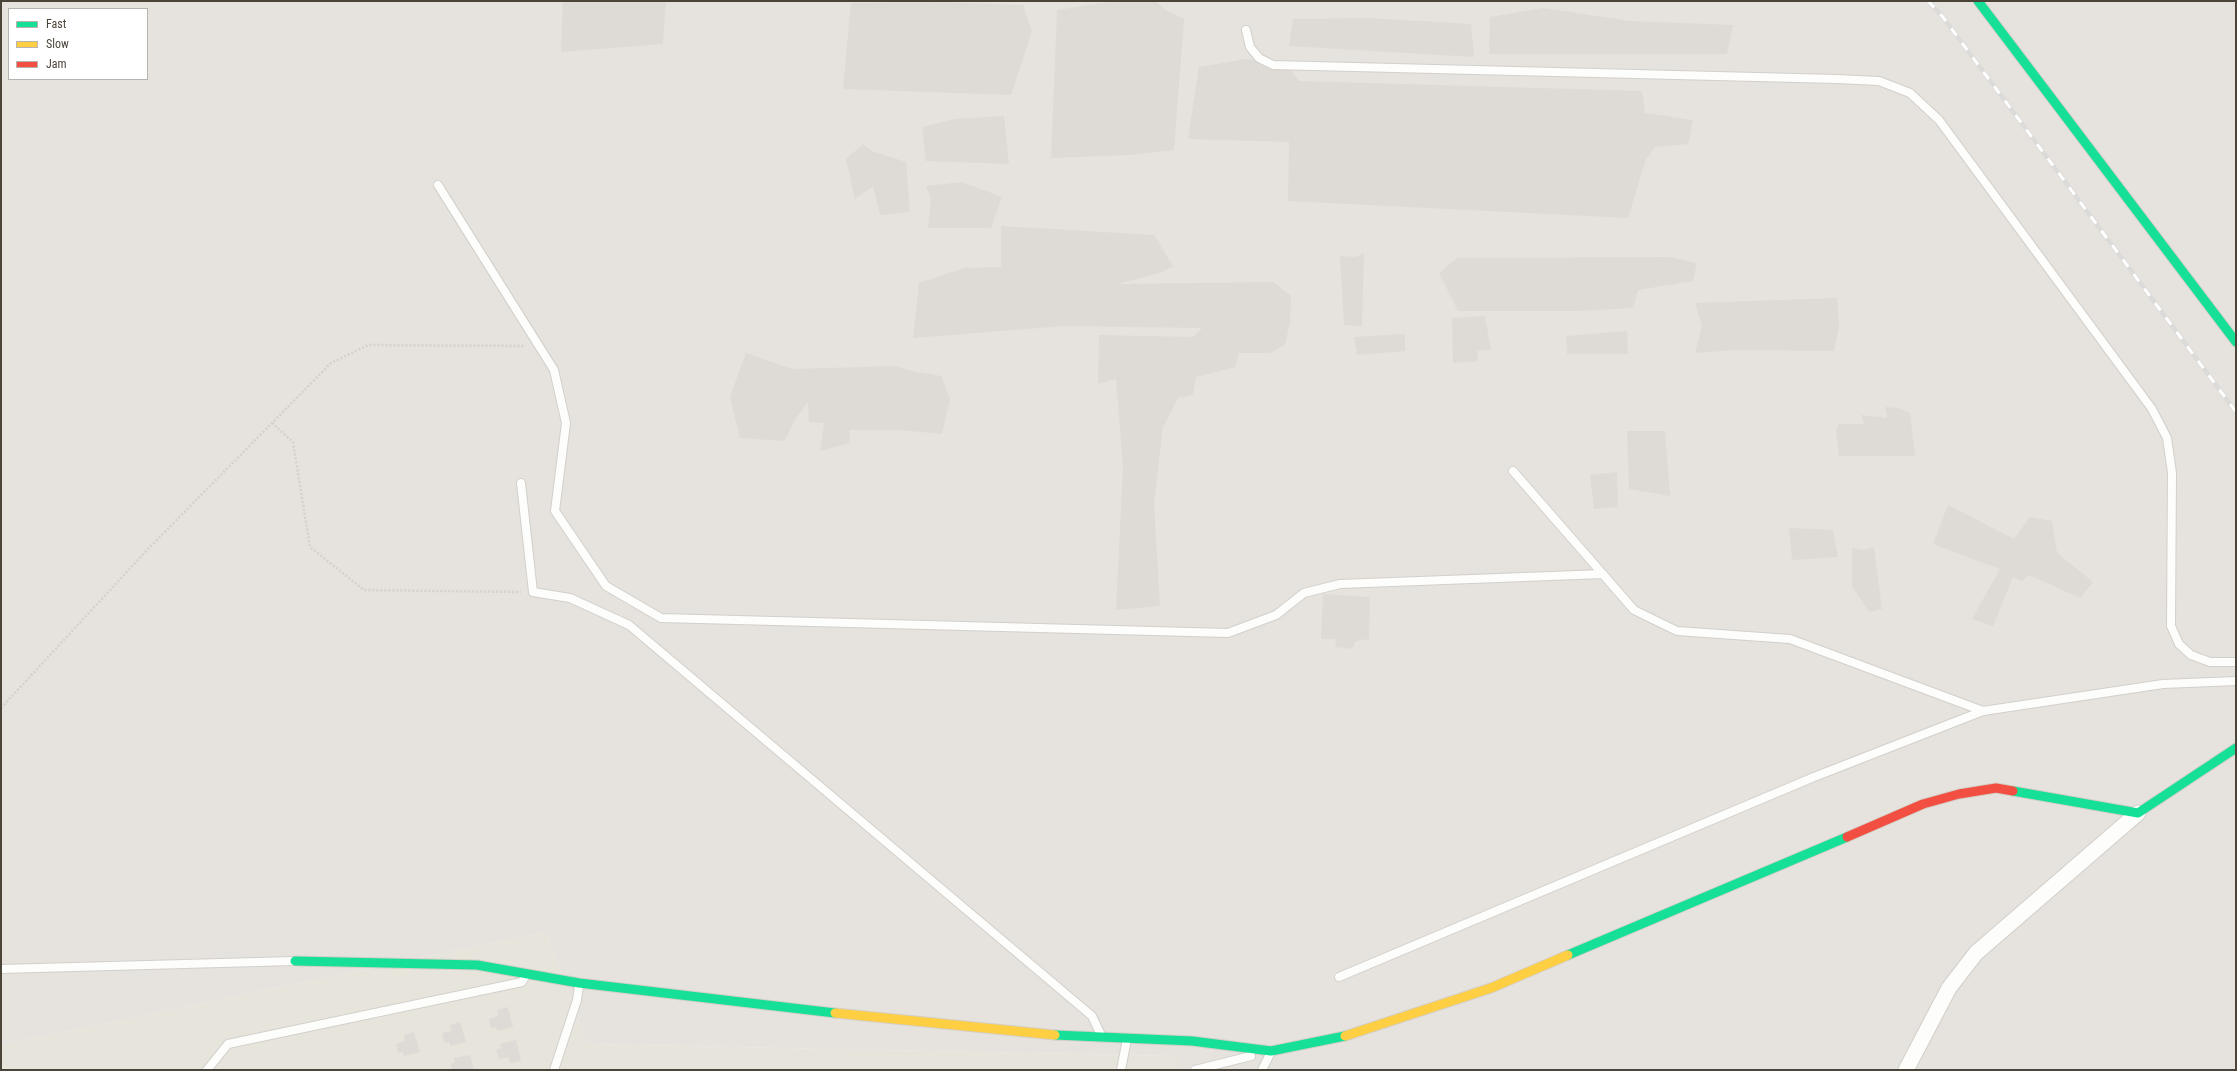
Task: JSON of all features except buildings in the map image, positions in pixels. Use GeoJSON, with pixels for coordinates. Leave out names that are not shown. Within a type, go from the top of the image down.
{"type":"FeatureCollection","features":[{"type":"Feature","properties":{"kind":"street"},"geometry":{"type":"LineString","coordinates":[[1978,1],[2236,342]]}},
{"type":"Feature","properties":{"kind":"street"},"geometry":{"type":"LineString","coordinates":[[1906,1070],[1949,988],[1976,953],[2138,813],[2236,748]]}},
{"type":"Feature","properties":{"kind":"street"},"geometry":{"type":"LineString","coordinates":[[295,960],[465,965],[579,983],[759,1005],[999,1031],[1192,1041],[1271,1051],[1346,1036],[1490,988],[1923,804],[1959,794],[1996,788],[2138,813]]}},
{"type":"Feature","properties":{"kind":"lane"},"geometry":{"type":"LineString","coordinates":[[1246,30],[1250,47],[1259,58],[1273,65],[1837,79],[1879,81],[1910,93],[1939,120],[2152,409],[2166,438],[2172,473],[2171,626],[2180,644],[2191,655],[2210,662],[2236,662]]}},
{"type":"Feature","properties":{"kind":"lane"},"geometry":{"type":"LineString","coordinates":[[438,185],[554,370],[566,424],[555,511],[606,586],[661,618],[1228,633],[1276,615],[1304,593],[1340,584],[1603,574]]}},
{"type":"Feature","properties":{"kind":"lane"},"geometry":{"type":"LineString","coordinates":[[1513,472],[1634,610],[1677,631],[1790,639],[1983,711]]}},
{"type":"Feature","properties":{"kind":"lane"},"geometry":{"type":"LineString","coordinates":[[521,483],[533,592],[570,598],[629,625],[1092,1016],[1102,1037]]}},
{"type":"Feature","properties":{"kind":"lane"},"geometry":{"type":"LineString","coordinates":[[1339,977],[1814,777],[1983,711],[2163,684],[2236,681]]}},
{"type":"Feature","properties":{"kind":"lane"},"geometry":{"type":"LineString","coordinates":[[1,969],[295,960]]}},
{"type":"Feature","properties":{"kind":"lane"},"geometry":{"type":"LineString","coordinates":[[207,1070],[228,1044],[522,982],[528,974]]}},
{"type":"Feature","properties":{"kind":"lane"},"geometry":{"type":"LineString","coordinates":[[554,1070],[577,1000],[579,983]]}},
{"type":"Feature","properties":{"kind":"lane"},"geometry":{"type":"LineString","coordinates":[[1121,1070],[1127,1038]]}},
{"type":"Feature","properties":{"kind":"lane"},"geometry":{"type":"LineString","coordinates":[[1194,1070],[1271,1051]]}},
{"type":"Feature","properties":{"kind":"lane"},"geometry":{"type":"LineString","coordinates":[[1262,1070],[1271,1051]]}},
{"type":"Feature","properties":{"kind":"path"},"geometry":{"type":"LineString","coordinates":[[1,708],[148,549],[331,363],[368,345],[539,346]]}},
{"type":"Feature","properties":{"kind":"path"},"geometry":{"type":"LineString","coordinates":[[272,423],[294,442],[310,547],[364,590],[533,592]]}},
{"type":"Feature","properties":{"kind":"shaded area"},"geometry":{"type":"Polygon","coordinates":[[[1,1],[2236,1],[2236,1070],[1178,1070],[1178,1056],[587,1044],[546,932],[1,1045],[1,1]]]}},
{"type":"Feature","properties":{"kind":"shaded area"},"geometry":{"type":"Polygon","coordinates":[[[546,932],[587,1044],[1178,1056],[1178,1070],[1,1070],[1,1045],[546,932]]]}},
{"type":"Feature","properties":{"kind":"railway"},"geometry":{"type":"LineString","coordinates":[[1928,1],[1942,16],[2236,412]]}},
{"type":"Feature","properties":{"kind":"traffic: fast"},"geometry":{"type":"LineString","coordinates":[[1978,1],[2236,342]]}},
{"type":"Feature","properties":{"kind":"traffic: fast"},"geometry":{"type":"LineString","coordinates":[[2013,791],[2138,813],[2236,748]]}},
{"type":"Feature","properties":{"kind":"traffic: fast"},"geometry":{"type":"LineString","coordinates":[[1568,955],[1847,837]]}},
{"type":"Feature","properties":{"kind":"traffic: fast"},"geometry":{"type":"LineString","coordinates":[[295,961],[477,965],[579,983],[835,1013]]}},
{"type":"Feature","properties":{"kind":"traffic: fast"},"geometry":{"type":"LineString","coordinates":[[1055,1035],[1192,1041],[1271,1051],[1345,1036]]}},
{"type":"Feature","properties":{"kind":"traffic: slow"},"geometry":{"type":"LineString","coordinates":[[1345,1036],[1491,988],[1568,955]]}},
{"type":"Feature","properties":{"kind":"traffic: slow"},"geometry":{"type":"LineString","coordinates":[[835,1013],[1055,1035]]}},
{"type":"Feature","properties":{"kind":"traffic: jam"},"geometry":{"type":"LineString","coordinates":[[1847,837],[1923,804],[1959,794],[1996,788],[2013,791]]}}]}
